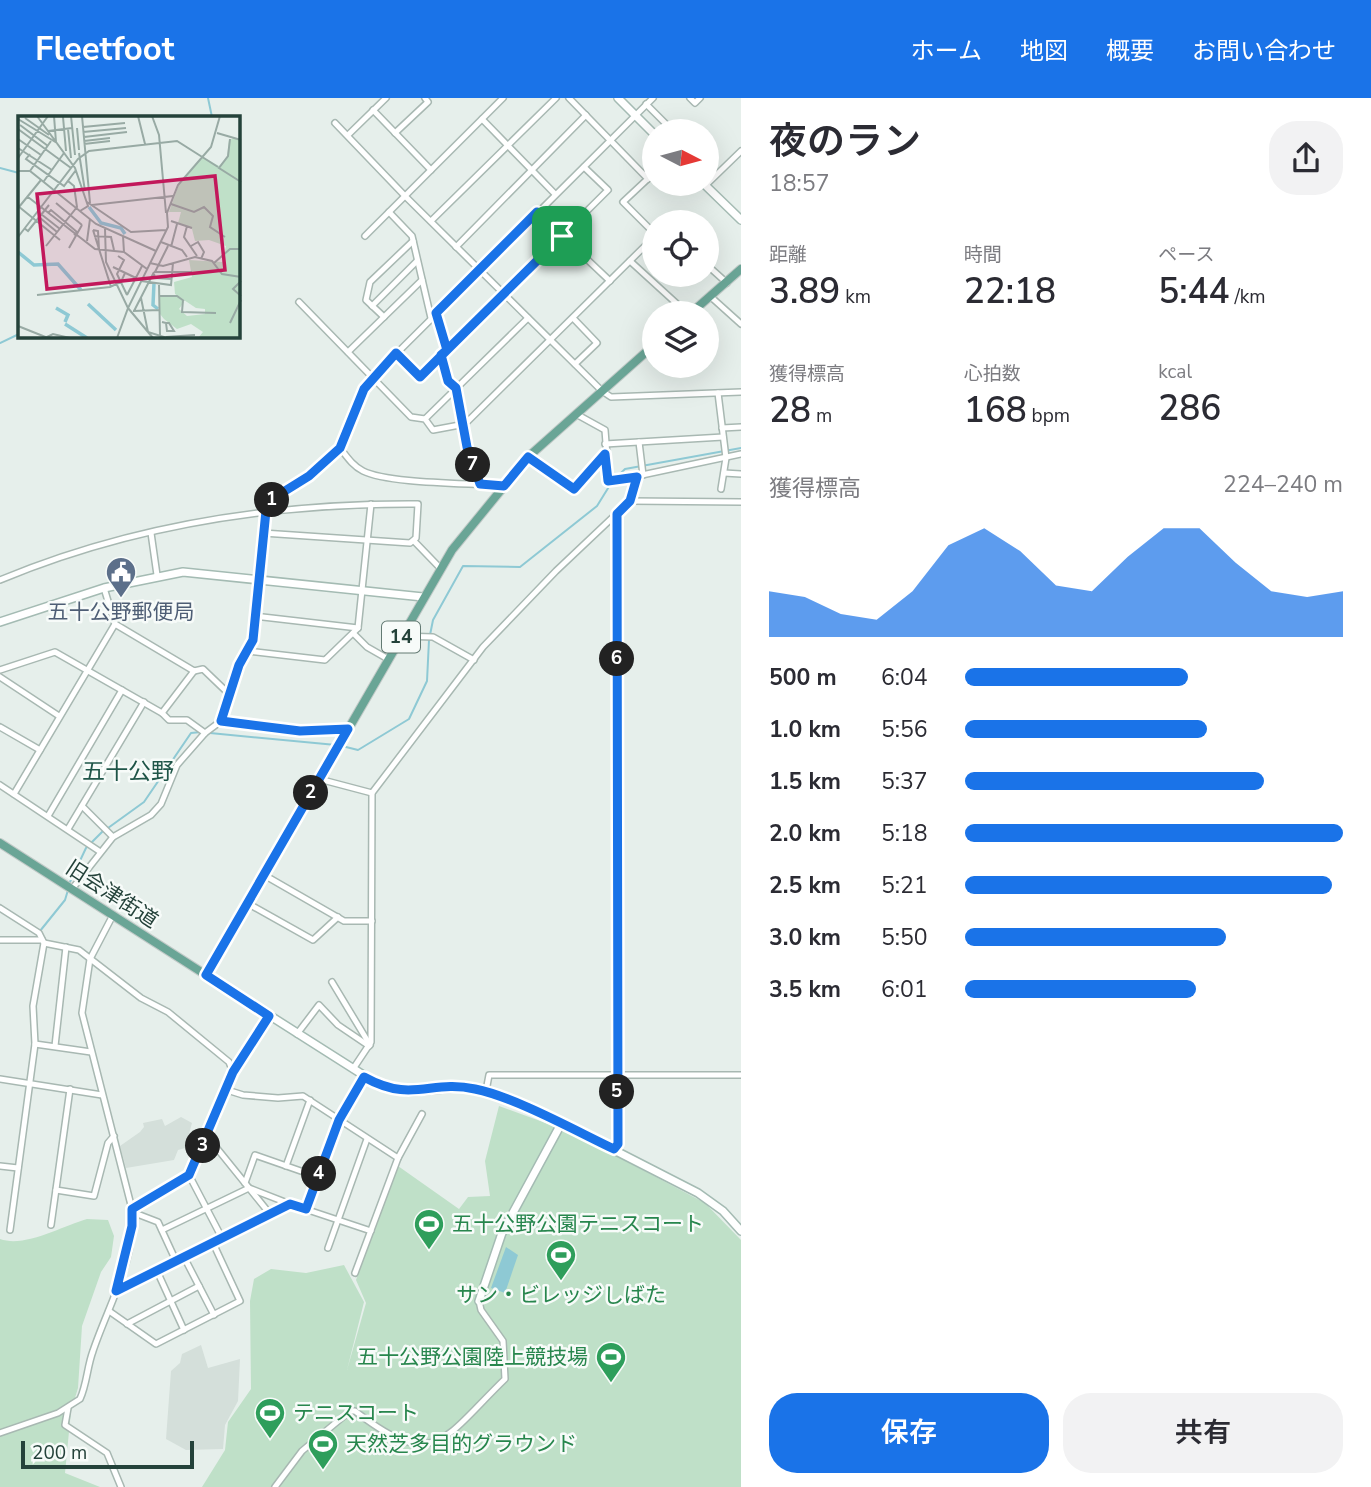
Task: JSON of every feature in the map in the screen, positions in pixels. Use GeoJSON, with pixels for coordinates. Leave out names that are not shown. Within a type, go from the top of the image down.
{"type":"FeatureCollection","features":[{"type":"Feature","properties":{"kind":"main road"},"geometry":{"type":"LineString","coordinates":[[706,301],[741,269]]}},
{"type":"Feature","properties":{"kind":"main road","name":"14"},"geometry":{"type":"LineString","coordinates":[[206,975],[423,597],[465,532],[528,457],[642,356]]}},
{"type":"Feature","properties":{"kind":"main road","name":"旧会津街道"},"geometry":{"type":"LineString","coordinates":[[0,843],[206,975]]}},
{"type":"Feature","properties":{"kind":"street"},"geometry":{"type":"LineString","coordinates":[[348,135],[386,98]]}},
{"type":"Feature","properties":{"kind":"street"},"geometry":{"type":"LineString","coordinates":[[395,133],[428,102],[425,98]]}},
{"type":"Feature","properties":{"kind":"street"},"geometry":{"type":"LineString","coordinates":[[365,236],[503,98]]}},
{"type":"Feature","properties":{"kind":"street"},"geometry":{"type":"LineString","coordinates":[[430,221],[556,98]]}},
{"type":"Feature","properties":{"kind":"street"},"geometry":{"type":"LineString","coordinates":[[569,98],[642,173]]}},
{"type":"Feature","properties":{"kind":"street"},"geometry":{"type":"LineString","coordinates":[[618,98],[642,122]]}},
{"type":"Feature","properties":{"kind":"street"},"geometry":{"type":"LineString","coordinates":[[228,693],[253,640],[263,533],[266,511],[272,499],[309,476],[340,448],[364,389],[373,377],[653,98]]}},
{"type":"Feature","properties":{"kind":"street"},"geometry":{"type":"LineString","coordinates":[[690,98],[695,103],[700,98]]}},
{"type":"Feature","properties":{"kind":"street"},"geometry":{"type":"LineString","coordinates":[[646,104],[661,119]]}},
{"type":"Feature","properties":{"kind":"street"},"geometry":{"type":"LineString","coordinates":[[373,110],[431,170]]}},
{"type":"Feature","properties":{"kind":"street"},"geometry":{"type":"LineString","coordinates":[[456,247],[586,115]]}},
{"type":"Feature","properties":{"kind":"street"},"geometry":{"type":"LineString","coordinates":[[482,119],[555,194]]}},
{"type":"Feature","properties":{"kind":"street"},"geometry":{"type":"LineString","coordinates":[[335,123],[478,270],[611,397],[741,392]]}},
{"type":"Feature","properties":{"kind":"street"},"geometry":{"type":"LineString","coordinates":[[719,172],[741,151]]}},
{"type":"Feature","properties":{"kind":"street"},"geometry":{"type":"LineString","coordinates":[[396,353],[420,377],[608,190],[584,167]]}},
{"type":"Feature","properties":{"kind":"street"},"geometry":{"type":"LineString","coordinates":[[642,185],[623,202],[642,222]]}},
{"type":"Feature","properties":{"kind":"street"},"geometry":{"type":"LineString","coordinates":[[716,196],[741,220]]}},
{"type":"Feature","properties":{"kind":"street"},"geometry":{"type":"LineString","coordinates":[[389,212],[413,241],[422,280],[447,350]]}},
{"type":"Feature","properties":{"kind":"street"},"geometry":{"type":"LineString","coordinates":[[537,212],[610,281]]}},
{"type":"Feature","properties":{"kind":"street"},"geometry":{"type":"LineString","coordinates":[[384,317],[366,300],[370,282],[413,241]]}},
{"type":"Feature","properties":{"kind":"street"},"geometry":{"type":"LineString","coordinates":[[299,302],[411,417],[425,419],[433,430],[465,424],[642,248]]}},
{"type":"Feature","properties":{"kind":"street"},"geometry":{"type":"LineString","coordinates":[[372,306],[417,261]]}},
{"type":"Feature","properties":{"kind":"street"},"geometry":{"type":"LineString","coordinates":[[630,261],[675,301]]}},
{"type":"Feature","properties":{"kind":"street"},"geometry":{"type":"LineString","coordinates":[[719,276],[727,283]]}},
{"type":"Feature","properties":{"kind":"street"},"geometry":{"type":"LineString","coordinates":[[348,352],[422,280]]}},
{"type":"Feature","properties":{"kind":"street"},"geometry":{"type":"LineString","coordinates":[[711,297],[741,324]]}},
{"type":"Feature","properties":{"kind":"street"},"geometry":{"type":"LineString","coordinates":[[425,419],[528,318]]}},
{"type":"Feature","properties":{"kind":"street"},"geometry":{"type":"LineString","coordinates":[[573,318],[597,343],[575,364]]}},
{"type":"Feature","properties":{"kind":"street"},"geometry":{"type":"LineString","coordinates":[[441,355],[448,381],[456,388],[465,424],[467,447],[480,484]]}},
{"type":"Feature","properties":{"kind":"street"},"geometry":{"type":"LineString","coordinates":[[718,393],[726,458],[721,489]]}},
{"type":"Feature","properties":{"kind":"street"},"geometry":{"type":"LineString","coordinates":[[576,414],[605,430],[605,454],[612,482],[741,454]]}},
{"type":"Feature","properties":{"kind":"street"},"geometry":{"type":"LineString","coordinates":[[722,428],[741,427]]}},
{"type":"Feature","properties":{"kind":"street"},"geometry":{"type":"LineString","coordinates":[[605,444],[723,437]]}},
{"type":"Feature","properties":{"kind":"street"},"geometry":{"type":"LineString","coordinates":[[353,1069],[369,1046],[372,793],[474,660],[556,570],[630,501],[640,476],[639,442]]}},
{"type":"Feature","properties":{"kind":"street"},"geometry":{"type":"LineString","coordinates":[[340,448],[353,465],[366,472],[504,486]]}},
{"type":"Feature","properties":{"kind":"street"},"geometry":{"type":"LineString","coordinates":[[528,457],[574,489],[605,454]]}},
{"type":"Feature","properties":{"kind":"street"},"geometry":{"type":"LineString","coordinates":[[724,473],[741,474]]}},
{"type":"Feature","properties":{"kind":"street"},"geometry":{"type":"LineString","coordinates":[[630,501],[741,502]]}},
{"type":"Feature","properties":{"kind":"street"},"geometry":{"type":"LineString","coordinates":[[247,651],[325,660],[355,630],[371,504]]}},
{"type":"Feature","properties":{"kind":"street"},"geometry":{"type":"LineString","coordinates":[[0,580],[78,552],[151,533],[212,518],[266,511],[371,504],[418,504],[414,541]]}},
{"type":"Feature","properties":{"kind":"street"},"geometry":{"type":"LineString","coordinates":[[614,1149],[618,1144],[617,514]]}},
{"type":"Feature","properties":{"kind":"street"},"geometry":{"type":"LineString","coordinates":[[151,533],[157,575]]}},
{"type":"Feature","properties":{"kind":"street"},"geometry":{"type":"LineString","coordinates":[[263,533],[414,541],[441,569]]}},
{"type":"Feature","properties":{"kind":"street"},"geometry":{"type":"LineString","coordinates":[[0,622],[104,588],[157,575],[183,572],[423,597]]}},
{"type":"Feature","properties":{"kind":"street"},"geometry":{"type":"LineString","coordinates":[[72,889],[99,851],[113,837],[161,804],[177,765],[205,733],[221,721],[230,701],[228,693],[203,669],[194,670],[115,624],[104,588]]}},
{"type":"Feature","properties":{"kind":"street"},"geometry":{"type":"LineString","coordinates":[[254,616],[355,630],[367,647],[388,659]]}},
{"type":"Feature","properties":{"kind":"street"},"geometry":{"type":"LineString","coordinates":[[14,794],[115,624]]}},
{"type":"Feature","properties":{"kind":"street"},"geometry":{"type":"LineString","coordinates":[[401,636],[433,638],[474,660]]}},
{"type":"Feature","properties":{"kind":"street"},"geometry":{"type":"LineString","coordinates":[[0,670],[55,652],[144,702],[169,720],[187,720],[205,733]]}},
{"type":"Feature","properties":{"kind":"street"},"geometry":{"type":"LineString","coordinates":[[162,713],[194,670]]}},
{"type":"Feature","properties":{"kind":"street"},"geometry":{"type":"LineString","coordinates":[[0,677],[59,716]]}},
{"type":"Feature","properties":{"kind":"street"},"geometry":{"type":"LineString","coordinates":[[48,816],[122,690]]}},
{"type":"Feature","properties":{"kind":"street"},"geometry":{"type":"LineString","coordinates":[[68,830],[144,702]]}},
{"type":"Feature","properties":{"kind":"street"},"geometry":{"type":"LineString","coordinates":[[221,721],[300,731],[348,729]]}},
{"type":"Feature","properties":{"kind":"street"},"geometry":{"type":"LineString","coordinates":[[0,727],[40,750]]}},
{"type":"Feature","properties":{"kind":"street"},"geometry":{"type":"LineString","coordinates":[[319,779],[372,793]]}},
{"type":"Feature","properties":{"kind":"street"},"geometry":{"type":"LineString","coordinates":[[0,785],[99,851]]}},
{"type":"Feature","properties":{"kind":"street"},"geometry":{"type":"LineString","coordinates":[[82,806],[113,837]]}},
{"type":"Feature","properties":{"kind":"street"},"geometry":{"type":"LineString","coordinates":[[264,875],[344,921],[372,921]]}},
{"type":"Feature","properties":{"kind":"street"},"geometry":{"type":"LineString","coordinates":[[247,903],[313,940],[338,917]]}},
{"type":"Feature","properties":{"kind":"street"},"geometry":{"type":"LineString","coordinates":[[0,908],[39,933],[43,942],[33,1006],[35,1044],[10,1230]]}},
{"type":"Feature","properties":{"kind":"street"},"geometry":{"type":"LineString","coordinates":[[0,1433],[68,1408],[80,1399],[92,1353],[126,1259],[132,1211],[82,1013],[90,959],[113,915]]}},
{"type":"Feature","properties":{"kind":"street"},"geometry":{"type":"LineString","coordinates":[[0,940],[43,942],[79,950],[141,998],[168,1012],[229,1062],[233,1072]]}},
{"type":"Feature","properties":{"kind":"street"},"geometry":{"type":"LineString","coordinates":[[55,1046],[66,947]]}},
{"type":"Feature","properties":{"kind":"street"},"geometry":{"type":"LineString","coordinates":[[206,975],[379,1085],[410,1092],[463,1087],[486,1091],[614,1149],[711,1201],[741,1231]]}},
{"type":"Feature","properties":{"kind":"street"},"geometry":{"type":"LineString","coordinates":[[332,982],[369,1046]]}},
{"type":"Feature","properties":{"kind":"street"},"geometry":{"type":"LineString","coordinates":[[297,1034],[319,1005],[338,1025],[369,1046]]}},
{"type":"Feature","properties":{"kind":"street"},"geometry":{"type":"LineString","coordinates":[[132,1211],[189,1175],[233,1072],[269,1016]]}},
{"type":"Feature","properties":{"kind":"street"},"geometry":{"type":"LineString","coordinates":[[35,1044],[91,1052]]}},
{"type":"Feature","properties":{"kind":"street"},"geometry":{"type":"LineString","coordinates":[[486,1091],[489,1075],[741,1075]]}},
{"type":"Feature","properties":{"kind":"street"},"geometry":{"type":"LineString","coordinates":[[306,1209],[339,1120],[364,1077]]}},
{"type":"Feature","properties":{"kind":"street"},"geometry":{"type":"LineString","coordinates":[[0,1079],[102,1095]]}},
{"type":"Feature","properties":{"kind":"street"},"geometry":{"type":"LineString","coordinates":[[51,1225],[70,1089]]}},
{"type":"Feature","properties":{"kind":"street"},"geometry":{"type":"LineString","coordinates":[[227,1090],[243,1095],[278,1098],[303,1096],[398,1158]]}},
{"type":"Feature","properties":{"kind":"street"},"geometry":{"type":"LineString","coordinates":[[286,1166],[310,1100]]}},
{"type":"Feature","properties":{"kind":"street"},"geometry":{"type":"LineString","coordinates":[[355,1273],[398,1158],[422,1114]]}},
{"type":"Feature","properties":{"kind":"street"},"geometry":{"type":"LineString","coordinates":[[275,1487],[302,1451],[350,1411],[355,1411],[395,1440],[411,1444],[441,1441],[505,1379],[502,1341],[481,1310],[479,1301],[502,1233],[561,1124]]}},
{"type":"Feature","properties":{"kind":"street"},"geometry":{"type":"LineString","coordinates":[[56,1190],[94,1196],[108,1143],[114,1136]]}},
{"type":"Feature","properties":{"kind":"street"},"geometry":{"type":"LineString","coordinates":[[207,1136],[270,1214]]}},
{"type":"Feature","properties":{"kind":"street"},"geometry":{"type":"LineString","coordinates":[[328,1248],[367,1139]]}},
{"type":"Feature","properties":{"kind":"street"},"geometry":{"type":"LineString","coordinates":[[162,1230],[247,1186],[255,1156],[318,1177]]}},
{"type":"Feature","properties":{"kind":"street"},"geometry":{"type":"LineString","coordinates":[[0,1166],[18,1168]]}},
{"type":"Feature","properties":{"kind":"street"},"geometry":{"type":"LineString","coordinates":[[189,1175],[222,1238]]}},
{"type":"Feature","properties":{"kind":"street"},"geometry":{"type":"LineString","coordinates":[[247,1186],[290,1204],[370,1231]]}},
{"type":"Feature","properties":{"kind":"street"},"geometry":{"type":"LineString","coordinates":[[116,1291],[290,1204]]}},
{"type":"Feature","properties":{"kind":"street"},"geometry":{"type":"LineString","coordinates":[[132,1211],[158,1222],[176,1261]]}},
{"type":"Feature","properties":{"kind":"street"},"geometry":{"type":"LineString","coordinates":[[109,1311],[156,1344],[240,1301],[213,1243]]}},
{"type":"Feature","properties":{"kind":"street"},"geometry":{"type":"LineString","coordinates":[[184,1257],[214,1315]]}},
{"type":"Feature","properties":{"kind":"street"},"geometry":{"type":"LineString","coordinates":[[157,1271],[184,1330]]}},
{"type":"Feature","properties":{"kind":"street"},"geometry":{"type":"LineString","coordinates":[[127,1324],[199,1286]]}},
{"type":"Feature","properties":{"kind":"street"},"geometry":{"type":"LineString","coordinates":[[68,1408],[65,1425],[107,1452],[121,1487]]}},
{"type":"Feature","properties":{"kind":"shaded area"},"geometry":{"type":"Polygon","coordinates":[[[181,1117],[192,1123],[185,1148],[178,1150],[174,1160],[126,1168],[120,1146],[140,1132],[144,1127],[143,1123],[162,1119],[165,1126],[181,1117]]]}},
{"type":"Feature","properties":{"kind":"shaded area"},"geometry":{"type":"Polygon","coordinates":[[[201,1345],[208,1368],[240,1359],[238,1401],[225,1425],[223,1449],[186,1450],[166,1439],[171,1371],[180,1363],[182,1354],[201,1345]]]}},
{"type":"Feature","properties":{"kind":"green space"},"geometry":{"type":"Polygon","coordinates":[[[499,1106],[573,1133],[705,1203],[741,1240],[741,1487],[202,1487],[225,1450],[228,1422],[251,1389],[250,1301],[254,1279],[271,1269],[306,1273],[344,1265],[364,1302],[347,1370],[366,1303],[356,1280],[398,1166],[459,1209],[468,1197],[490,1196],[485,1161],[499,1106]]]}},
{"type":"Feature","properties":{"kind":"green space"},"geometry":{"type":"Polygon","coordinates":[[[87,1219],[108,1220],[114,1236],[111,1257],[101,1272],[82,1326],[78,1388],[71,1411],[65,1473],[100,1487],[0,1487],[0,1239],[21,1241],[87,1219]]]}},
{"type":"Feature","properties":{"kind":"water"},"geometry":{"type":"Polygon","coordinates":[[[506,1247],[518,1255],[505,1293],[491,1288],[506,1247]]]}},
{"type":"Feature","properties":{"kind":"waterway"},"geometry":{"type":"LineString","coordinates":[[208,98],[212,116]]}},
{"type":"Feature","properties":{"kind":"waterway"},"geometry":{"type":"LineString","coordinates":[[0,168],[18,173]]}},
{"type":"Feature","properties":{"kind":"waterway"},"geometry":{"type":"LineString","coordinates":[[0,343],[18,334]]}},
{"type":"Feature","properties":{"kind":"waterway"},"geometry":{"type":"LineString","coordinates":[[616,478],[625,469],[741,448]]}},
{"type":"Feature","properties":{"kind":"waterway"},"geometry":{"type":"LineString","coordinates":[[430,635],[433,620],[463,566],[520,567],[597,506],[610,485]]}},
{"type":"Feature","properties":{"kind":"waterway"},"geometry":{"type":"LineString","coordinates":[[342,746],[358,750],[409,719],[427,681],[429,640]]}},
{"type":"Feature","properties":{"kind":"waterway"},"geometry":{"type":"LineString","coordinates":[[108,828],[144,802],[191,733],[201,732]]}},
{"type":"Feature","properties":{"kind":"waterway"},"geometry":{"type":"LineString","coordinates":[[210,733],[336,745]]}},
{"type":"Feature","properties":{"kind":"waterway"},"geometry":{"type":"LineString","coordinates":[[69,884],[86,848],[103,831]]}},
{"type":"Feature","properties":{"kind":"waterway"},"geometry":{"type":"LineString","coordinates":[[40,931],[65,900],[68,890]]}},
{"type":"Feature","properties":{"kind":"place","name":"五十公野郵便局"},"geometry":{"type":"Point","coordinates":[121,599]}},
{"type":"Feature","properties":{"kind":"place","name":"五十公野公園テニスコート"},"geometry":{"type":"Point","coordinates":[429,1251]}},
{"type":"Feature","properties":{"kind":"place","name":"サン・ビレッジしばた"},"geometry":{"type":"Point","coordinates":[561,1282]}},
{"type":"Feature","properties":{"kind":"place","name":"五十公野公園陸上競技場"},"geometry":{"type":"Point","coordinates":[611,1384]}},
{"type":"Feature","properties":{"kind":"place","name":"テニスコート"},"geometry":{"type":"Point","coordinates":[270,1440]}},
{"type":"Feature","properties":{"kind":"place","name":"天然芝多目的グラウンド"},"geometry":{"type":"Point","coordinates":[323,1471]}},
{"type":"Feature","properties":{"kind":"district","name":"五十公野"},"geometry":{"type":"Point","coordinates":[128,771]}},
{"type":"Feature","properties":{"kind":"route"},"geometry":{"type":"LineString","coordinates":[[562,236],[447,350],[441,355],[420,377],[396,353],[364,389],[340,448],[309,476],[272,499],[266,511],[253,640],[239,665],[228,693],[230,701],[221,721],[300,731],[348,729],[206,975],[269,1016],[233,1072],[216,1119],[189,1175],[132,1209],[132,1226],[124,1270],[116,1291],[290,1204],[306,1209],[339,1120],[364,1077],[379,1085],[410,1092],[451,1087],[486,1091],[614,1149],[618,1144],[617,514],[630,501],[637,477],[609,482],[605,454],[574,489],[528,457],[504,486],[480,484],[467,447],[465,424],[456,388],[448,381],[441,355],[447,350],[436,313],[537,212],[562,236]]}}]}
